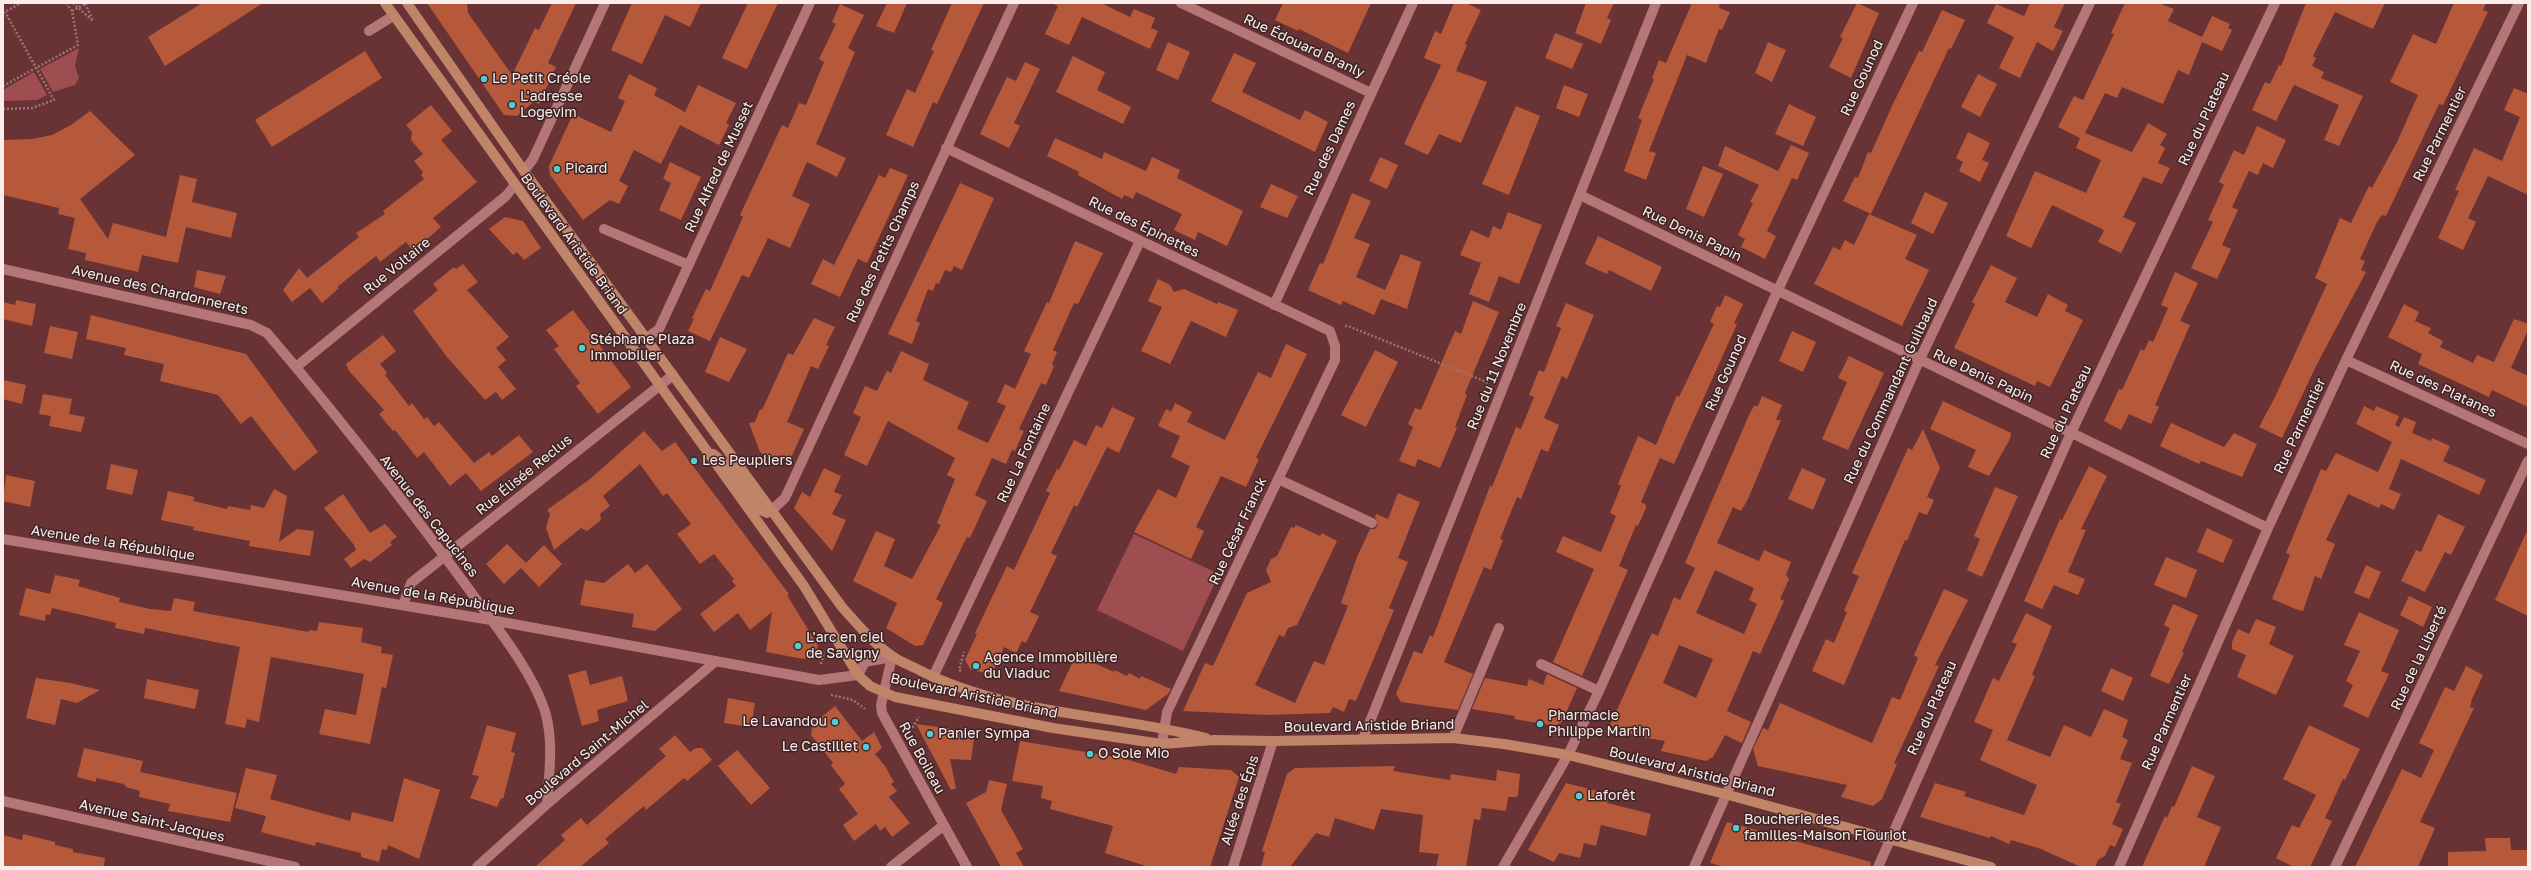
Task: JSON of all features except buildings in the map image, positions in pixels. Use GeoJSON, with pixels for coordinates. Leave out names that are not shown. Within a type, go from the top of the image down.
{"type":"FeatureCollection","features":[{"type":"Feature","properties":{"kind":"main road","name":"Boulevard Aristide Briand"},"geometry":{"type":"LineString","coordinates":[[385,3],[514,186],[804,586],[858,675],[870,686],[884,692],[931,704],[1046,726],[1162,744],[1214,740],[1273,741],[1453,738],[1568,755],[1889,837],[1990,867]]}},
{"type":"Feature","properties":{"kind":"main road","name":"Boulevard Aristide Briand"},"geometry":{"type":"LineString","coordinates":[[407,3],[524,171],[647,338],[672,375],[842,607],[865,633],[892,657],[933,677],[967,691],[1011,702],[1163,727],[1214,740]]}},
{"type":"Feature","properties":{"kind":"main road"},"geometry":{"type":"LineString","coordinates":[[514,186],[524,171]]}},
{"type":"Feature","properties":{"kind":"main road"},"geometry":{"type":"LineString","coordinates":[[701,444],[728,466],[761,510],[767,513],[772,510]]}},
{"type":"Feature","properties":{"kind":"street"},"geometry":{"type":"LineString","coordinates":[[524,171],[533,159],[605,3]]}},
{"type":"Feature","properties":{"kind":"street","name":"Rue Alfred de Musset"},"geometry":{"type":"LineString","coordinates":[[647,338],[659,329],[810,3]]}},
{"type":"Feature","properties":{"kind":"street","name":"Rue des Petits Champs"},"geometry":{"type":"LineString","coordinates":[[772,510],[785,498],[1014,3]]}},
{"type":"Feature","properties":{"kind":"street","name":"Rue Édouard Branly"},"geometry":{"type":"LineString","coordinates":[[1181,3],[1371,93]]}},
{"type":"Feature","properties":{"kind":"street","name":"Rue des Dames"},"geometry":{"type":"LineString","coordinates":[[1274,305],[1413,3]]}},
{"type":"Feature","properties":{"kind":"street","name":"Rue du 11 Novembre"},"geometry":{"type":"LineString","coordinates":[[1363,739],[1656,3]]}},
{"type":"Feature","properties":{"kind":"street","name":"Rue Gounod"},"geometry":{"type":"LineString","coordinates":[[1503,867],[1568,755],[1599,691],[1777,292],[1913,3]]}},
{"type":"Feature","properties":{"kind":"street","name":"Rue du Commandant Guilbaud"},"geometry":{"type":"LineString","coordinates":[[1694,867],[1725,794],[1919,361],[2090,3]]}},
{"type":"Feature","properties":{"kind":"street","name":"Rue du Plateau"},"geometry":{"type":"LineString","coordinates":[[1878,867],[1889,837],[2071,433],[2275,3]]}},
{"type":"Feature","properties":{"kind":"street","name":"Rue Parmentier"},"geometry":{"type":"LineString","coordinates":[[2119,867],[2268,528],[2346,360],[2519,3]]}},
{"type":"Feature","properties":{"kind":"street"},"geometry":{"type":"LineString","coordinates":[[369,31],[393,16]]}},
{"type":"Feature","properties":{"kind":"street","name":"Rue des Épinettes"},"geometry":{"type":"LineString","coordinates":[[946,148],[1330,331]]}},
{"type":"Feature","properties":{"kind":"street","name":"Rue Voltaire"},"geometry":{"type":"LineString","coordinates":[[296,367],[506,196],[514,186]]}},
{"type":"Feature","properties":{"kind":"street","name":"Rue Denis Papin"},"geometry":{"type":"LineString","coordinates":[[1580,195],[1919,361],[2268,528]]}},
{"type":"Feature","properties":{"kind":"street"},"geometry":{"type":"LineString","coordinates":[[604,229],[689,265]]}},
{"type":"Feature","properties":{"kind":"street","name":"Rue La Fontaine"},"geometry":{"type":"LineString","coordinates":[[933,677],[1140,241]]}},
{"type":"Feature","properties":{"kind":"street","name":"Avenue des Chardonnerets"},"geometry":{"type":"LineString","coordinates":[[3,269],[261,328],[296,367]]}},
{"type":"Feature","properties":{"kind":"street","name":"Rue César Franck"},"geometry":{"type":"LineString","coordinates":[[1162,744],[1163,727],[1167,712],[1335,360],[1335,346],[1330,331]]}},
{"type":"Feature","properties":{"kind":"street","name":"Rue des Platanes"},"geometry":{"type":"LineString","coordinates":[[2346,360],[2528,444]]}},
{"type":"Feature","properties":{"kind":"street","name":"Avenue des Capucines"},"geometry":{"type":"LineString","coordinates":[[296,367],[444,557],[491,620],[533,685],[544,710],[550,736],[547,804]]}},
{"type":"Feature","properties":{"kind":"street","name":"Rue Élisée Reclus"},"geometry":{"type":"LineString","coordinates":[[403,605],[411,583],[672,375]]}},
{"type":"Feature","properties":{"kind":"street","name":"Rue de la Liberté"},"geometry":{"type":"LineString","coordinates":[[2335,867],[2528,462]]}},
{"type":"Feature","properties":{"kind":"street"},"geometry":{"type":"LineString","coordinates":[[1278,479],[1372,523]]}},
{"type":"Feature","properties":{"kind":"street","name":"Avenue de la République"},"geometry":{"type":"LineString","coordinates":[[3,539],[491,620],[819,680],[858,675]]}},
{"type":"Feature","properties":{"kind":"street"},"geometry":{"type":"LineString","coordinates":[[1453,738],[1499,628]]}},
{"type":"Feature","properties":{"kind":"street"},"geometry":{"type":"LineString","coordinates":[[858,675],[865,662],[892,657]]}},
{"type":"Feature","properties":{"kind":"street","name":"Rue Boileau"},"geometry":{"type":"LineString","coordinates":[[892,657],[881,705],[882,713],[967,867]]}},
{"type":"Feature","properties":{"kind":"street","name":"Boulevard Saint-Michel"},"geometry":{"type":"LineString","coordinates":[[477,867],[547,804],[716,661]]}},
{"type":"Feature","properties":{"kind":"street"},"geometry":{"type":"LineString","coordinates":[[1541,664],[1599,691]]}},
{"type":"Feature","properties":{"kind":"street","name":"Allée des Épis"},"geometry":{"type":"LineString","coordinates":[[1234,867],[1273,741]]}},
{"type":"Feature","properties":{"kind":"street","name":"Avenue Saint-Jacques"},"geometry":{"type":"LineString","coordinates":[[3,801],[295,867]]}},
{"type":"Feature","properties":{"kind":"street"},"geometry":{"type":"LineString","coordinates":[[891,867],[944,825]]}},
{"type":"Feature","properties":{"kind":"path"},"geometry":{"type":"LineString","coordinates":[[3,109],[32,108],[54,100],[4,12],[21,3]]}},
{"type":"Feature","properties":{"kind":"path"},"geometry":{"type":"LineString","coordinates":[[3,86],[78,45],[72,11],[66,3]]}},
{"type":"Feature","properties":{"kind":"path"},"geometry":{"type":"LineString","coordinates":[[72,11],[79,7],[85,3],[93,21],[79,7],[74,3]]}},
{"type":"Feature","properties":{"kind":"path"},"geometry":{"type":"LineString","coordinates":[[1330,331],[1348,326],[1502,388]]}},
{"type":"Feature","properties":{"kind":"path"},"geometry":{"type":"LineString","coordinates":[[821,665],[825,651]]}},
{"type":"Feature","properties":{"kind":"path"},"geometry":{"type":"LineString","coordinates":[[964,652],[960,670],[966,674]]}},
{"type":"Feature","properties":{"kind":"path"},"geometry":{"type":"LineString","coordinates":[[824,694],[853,700],[868,714]]}},
{"type":"Feature","properties":{"kind":"path"},"geometry":{"type":"LineString","coordinates":[[906,737],[921,716]]}},
{"type":"Feature","properties":{"kind":"shaded area"},"geometry":{"type":"Polygon","coordinates":[[[79,48],[75,66],[79,78],[75,85],[53,92],[40,69],[79,48]]]}},
{"type":"Feature","properties":{"kind":"shaded area"},"geometry":{"type":"Polygon","coordinates":[[[34,72],[47,95],[37,100],[3,101],[3,90],[34,72]]]}},
{"type":"Feature","properties":{"kind":"shaded area"},"geometry":{"type":"Polygon","coordinates":[[[1134,534],[1219,574],[1183,651],[1097,610],[1134,534]]]}},
{"type":"Feature","properties":{"kind":"place","name":"Le Petit Créole"},"geometry":{"type":"Point","coordinates":[484,79]}},
{"type":"Feature","properties":{"kind":"place","name":"L'adresse Logevim"},"geometry":{"type":"Point","coordinates":[512,105]}},
{"type":"Feature","properties":{"kind":"place","name":"Picard"},"geometry":{"type":"Point","coordinates":[557,169]}},
{"type":"Feature","properties":{"kind":"place","name":"Stéphane Plaza Immobilier"},"geometry":{"type":"Point","coordinates":[582,348]}},
{"type":"Feature","properties":{"kind":"place","name":"Les Peupliers"},"geometry":{"type":"Point","coordinates":[694,461]}},
{"type":"Feature","properties":{"kind":"place","name":"L'arc en ciel de Savigny"},"geometry":{"type":"Point","coordinates":[798,646]}},
{"type":"Feature","properties":{"kind":"place","name":"Agence Immobilière du Viaduc"},"geometry":{"type":"Point","coordinates":[976,666]}},
{"type":"Feature","properties":{"kind":"place","name":"Le Lavandou"},"geometry":{"type":"Point","coordinates":[835,722]}},
{"type":"Feature","properties":{"kind":"place","name":"Pharmacie Philippe Martin"},"geometry":{"type":"Point","coordinates":[1540,724]}},
{"type":"Feature","properties":{"kind":"place","name":"Panier Sympa"},"geometry":{"type":"Point","coordinates":[930,734]}},
{"type":"Feature","properties":{"kind":"place","name":"Le Castillet"},"geometry":{"type":"Point","coordinates":[866,747]}},
{"type":"Feature","properties":{"kind":"place","name":"O Sole Mio"},"geometry":{"type":"Point","coordinates":[1090,754]}},
{"type":"Feature","properties":{"kind":"place","name":"Laforêt"},"geometry":{"type":"Point","coordinates":[1579,796]}},
{"type":"Feature","properties":{"kind":"place","name":"Boucherie des familles-Maison Flouriot"},"geometry":{"type":"Point","coordinates":[1736,828]}}]}
